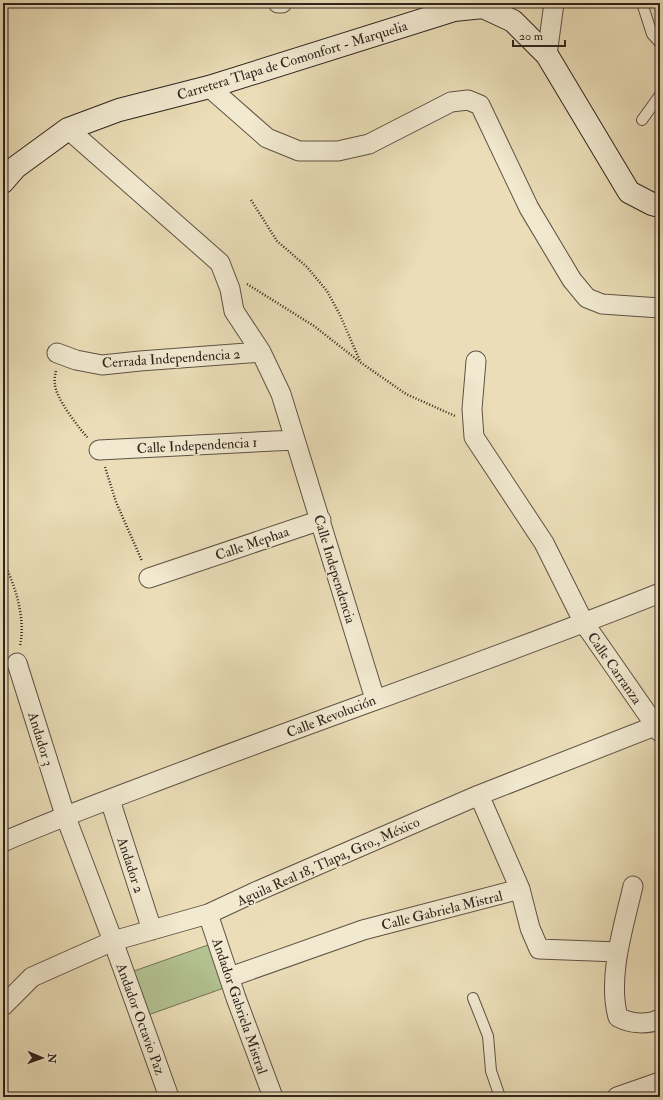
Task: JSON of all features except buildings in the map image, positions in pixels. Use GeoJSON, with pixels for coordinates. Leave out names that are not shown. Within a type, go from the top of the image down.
{"type":"FeatureCollection","features":[{"type":"Feature","properties":{"kind":"main road","name":"Carretera Tlapa de Comonfort - Marquelia"},"geometry":{"type":"LineString","coordinates":[[3,182],[16,167],[68,129],[119,110],[208,87],[454,10],[483,8],[513,21],[547,55],[629,192],[652,204],[660,206]]}},
{"type":"Feature","properties":{"kind":"street"},"geometry":{"type":"LineString","coordinates":[[547,55],[554,3]]}},
{"type":"Feature","properties":{"kind":"street"},"geometry":{"type":"LineString","coordinates":[[208,87],[267,138],[299,151],[338,151],[369,144],[451,102],[468,100],[480,105],[529,208],[572,280],[587,298],[602,304],[660,308]]}},
{"type":"Feature","properties":{"kind":"street"},"geometry":{"type":"LineString","coordinates":[[68,129],[220,263]]}},
{"type":"Feature","properties":{"kind":"street","name":"Calle Independencia"},"geometry":{"type":"LineString","coordinates":[[220,263],[230,289],[234,311],[261,352],[280,394],[321,520],[375,699]]}},
{"type":"Feature","properties":{"kind":"street","name":"Cerrada Independencia 2"},"geometry":{"type":"LineString","coordinates":[[57,353],[76,360],[102,365],[261,352]]}},
{"type":"Feature","properties":{"kind":"street","name":"Calle Carranza"},"geometry":{"type":"LineString","coordinates":[[476,362],[472,410],[474,436],[544,543],[584,623],[659,727]]}},
{"type":"Feature","properties":{"kind":"street","name":"Calle Independencia 1"},"geometry":{"type":"LineString","coordinates":[[99,450],[295,440]]}},
{"type":"Feature","properties":{"kind":"street","name":"Calle Mephaa"},"geometry":{"type":"LineString","coordinates":[[149,578],[321,520]]}},
{"type":"Feature","properties":{"kind":"street","name":"Calle Revolución"},"geometry":{"type":"LineString","coordinates":[[3,842],[65,815],[110,800],[375,699],[584,623],[660,593]]}},
{"type":"Feature","properties":{"kind":"street","name":"Andador 3"},"geometry":{"type":"LineString","coordinates":[[17,663],[65,815],[113,941]]}},
{"type":"Feature","properties":{"kind":"street","name":"Aguila Real 18, Tlapa, Gro., México"},"geometry":{"type":"LineString","coordinates":[[3,1006],[32,977],[113,941],[208,914],[479,795],[659,727]]}},
{"type":"Feature","properties":{"kind":"street"},"geometry":{"type":"LineString","coordinates":[[479,795],[520,889]]}},
{"type":"Feature","properties":{"kind":"street","name":"Andador 2"},"geometry":{"type":"LineString","coordinates":[[110,800],[152,930]]}},
{"type":"Feature","properties":{"kind":"street"},"geometry":{"type":"LineString","coordinates":[[633,886],[618,952],[614,1001],[618,1017],[626,1022],[653,1023],[660,1019]]}},
{"type":"Feature","properties":{"kind":"street","name":"Calle Gabriela Mistral"},"geometry":{"type":"LineString","coordinates":[[230,977],[362,930],[520,889],[530,928],[539,949],[618,952]]}},
{"type":"Feature","properties":{"kind":"street","name":"Andador Gabriela Mistral"},"geometry":{"type":"LineString","coordinates":[[208,914],[272,1097]]}},
{"type":"Feature","properties":{"kind":"street","name":"Andador Octavio Paz"},"geometry":{"type":"LineString","coordinates":[[113,941],[169,1097]]}},
{"type":"Feature","properties":{"kind":"street"},"geometry":{"type":"LineString","coordinates":[[617,1097],[660,1082]]}},
{"type":"Feature","properties":{"kind":"lane"},"geometry":{"type":"LineString","coordinates":[[642,3],[652,34],[660,43]]}},
{"type":"Feature","properties":{"kind":"lane"},"geometry":{"type":"LineString","coordinates":[[642,120],[660,95]]}},
{"type":"Feature","properties":{"kind":"lane"},"geometry":{"type":"LineString","coordinates":[[473,998],[488,1036],[491,1071],[500,1097]]}},
{"type":"Feature","properties":{"kind":"path"},"geometry":{"type":"LineString","coordinates":[[251,200],[277,241],[307,267],[327,291],[340,315],[360,362]]}},
{"type":"Feature","properties":{"kind":"path"},"geometry":{"type":"LineString","coordinates":[[220,263],[259,293],[314,326],[360,362],[406,394],[453,415]]}},
{"type":"Feature","properties":{"kind":"path"},"geometry":{"type":"LineString","coordinates":[[57,353],[54,385],[77,426],[99,450],[116,502],[149,578]]}},
{"type":"Feature","properties":{"kind":"path"},"geometry":{"type":"LineString","coordinates":[[3,560],[10,575],[20,608],[22,634],[17,663]]}},
{"type":"Feature","properties":{"kind":"green space"},"geometry":{"type":"Polygon","coordinates":[[[208,945],[224,988],[148,1015],[131,972],[208,945]]]}}]}
